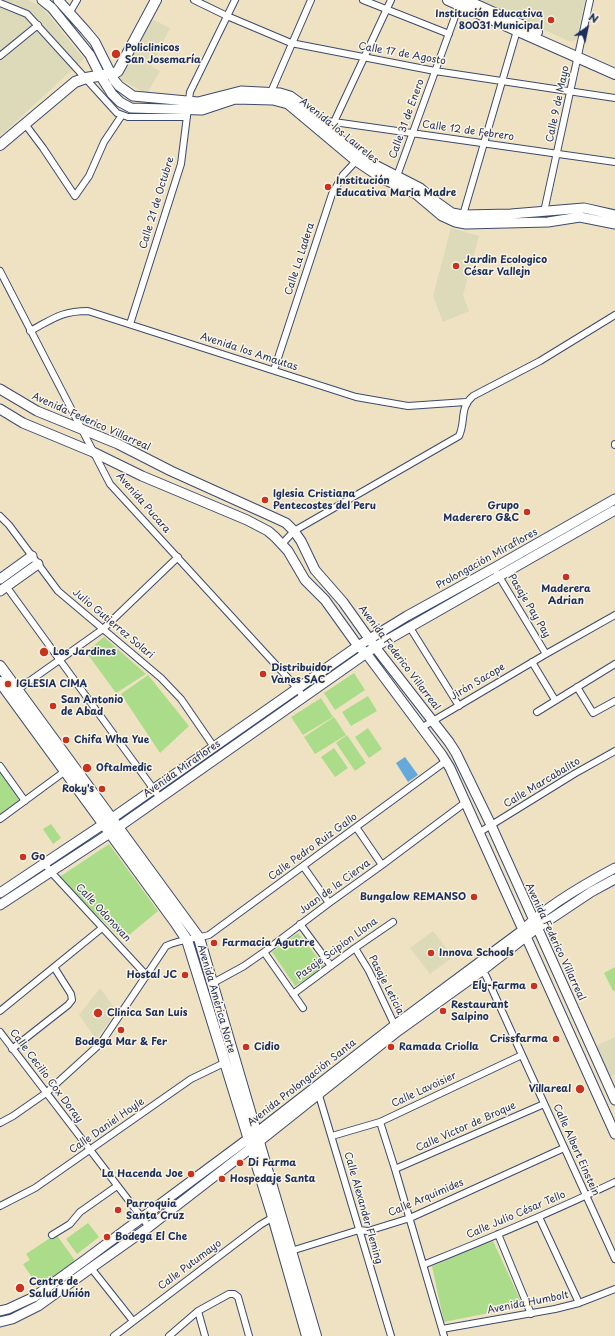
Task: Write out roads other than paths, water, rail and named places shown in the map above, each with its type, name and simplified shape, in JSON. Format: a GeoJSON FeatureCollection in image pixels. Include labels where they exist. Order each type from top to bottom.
{"type":"FeatureCollection","features":[{"type":"Feature","properties":{"kind":"main road","name":"Avenida los Laureles"},"geometry":{"type":"LineString","coordinates":[[42,0],[52,8],[90,56],[112,94],[120,102],[131,108],[202,110],[235,99],[273,100],[288,104],[356,161],[383,179],[416,194],[442,216],[455,222],[466,224],[548,222],[580,217],[615,224]]}},
{"type":"Feature","properties":{"kind":"main road","name":"Avenida los Laureles"},"geometry":{"type":"LineString","coordinates":[[58,0],[95,42],[119,86],[133,96],[188,110],[203,101],[241,91],[271,92],[290,96],[305,107],[344,142],[375,165],[420,188],[452,213],[463,216],[544,212],[584,208],[615,215]]}},
{"type":"Feature","properties":{"kind":"main road"},"geometry":{"type":"LineString","coordinates":[[0,145],[76,82],[86,78],[115,73],[156,0]]}},
{"type":"Feature","properties":{"kind":"main road"},"geometry":{"type":"LineString","coordinates":[[448,0],[462,2],[578,54],[615,74]]}},
{"type":"Feature","properties":{"kind":"main road"},"geometry":{"type":"LineString","coordinates":[[578,54],[615,67]]}},
{"type":"Feature","properties":{"kind":"main road","name":"Avenida Federico Villarreal"},"geometry":{"type":"LineString","coordinates":[[0,389],[37,412],[118,444],[171,472],[286,523],[294,531],[316,570],[343,602],[372,643],[459,757],[593,1050],[611,1083],[615,1100]]}},
{"type":"Feature","properties":{"kind":"main road"},"geometry":{"type":"LineString","coordinates":[[0,409],[23,423],[93,452],[142,476],[248,520],[268,531],[288,551],[302,576],[325,600],[358,646],[366,653],[446,761],[480,832],[524,934],[615,1134]]}},
{"type":"Feature","properties":{"kind":"main road","name":"Prolongación Miraflores"},"geometry":{"type":"LineString","coordinates":[[372,643],[407,616],[615,499]]}},
{"type":"Feature","properties":{"kind":"main road","name":"Prolongación Miraflores"},"geometry":{"type":"LineString","coordinates":[[372,643],[409,626],[500,577],[615,510]]}},
{"type":"Feature","properties":{"kind":"main road"},"geometry":{"type":"LineString","coordinates":[[0,579],[32,556]]}},
{"type":"Feature","properties":{"kind":"main road"},"geometry":{"type":"LineString","coordinates":[[3,588],[38,564]]}},
{"type":"Feature","properties":{"kind":"main road","name":"Avenida Miraflores"},"geometry":{"type":"LineString","coordinates":[[0,905],[107,822],[358,646],[372,643]]}},
{"type":"Feature","properties":{"kind":"main road","name":"Avenida Miraflores"},"geometry":{"type":"LineString","coordinates":[[0,893],[48,868],[114,830],[366,653],[372,643]]}},
{"type":"Feature","properties":{"kind":"main road","name":"Avenida América Norte"},"geometry":{"type":"LineString","coordinates":[[0,666],[69,769],[107,822],[199,938],[213,983],[222,1038],[224,1063],[253,1140]]}},
{"type":"Feature","properties":{"kind":"main road","name":"Avenida América Norte"},"geometry":{"type":"LineString","coordinates":[[0,682],[69,769]]}},
{"type":"Feature","properties":{"kind":"main road"},"geometry":{"type":"LineString","coordinates":[[217,745],[225,752]]}},
{"type":"Feature","properties":{"kind":"main road","name":"Avenida América Norte"},"geometry":{"type":"LineString","coordinates":[[114,830],[187,940],[222,1038],[277,1215],[291,1251],[316,1336]]}},
{"type":"Feature","properties":{"kind":"main road","name":"Avenida Prolongación Santa"},"geometry":{"type":"LineString","coordinates":[[0,1322],[12,1319],[38,1306],[148,1227],[253,1140],[397,1028],[524,934],[587,884],[615,868]]}},
{"type":"Feature","properties":{"kind":"main road","name":"Avenida Prolongación Santa"},"geometry":{"type":"LineString","coordinates":[[535,924],[615,879]]}},
{"type":"Feature","properties":{"kind":"main road"},"geometry":{"type":"LineString","coordinates":[[587,884],[591,892]]}},
{"type":"Feature","properties":{"kind":"main road"},"geometry":{"type":"LineString","coordinates":[[580,1055],[593,1050]]}},
{"type":"Feature","properties":{"kind":"main road","name":"Avenida Prolongación Santa"},"geometry":{"type":"LineString","coordinates":[[4,1310],[34,1297],[142,1218],[253,1140]]}},
{"type":"Feature","properties":{"kind":"main road","name":"Avenida América Norte"},"geometry":{"type":"LineString","coordinates":[[277,1215],[307,1336]]}},
{"type":"Feature","properties":{"kind":"main road"},"geometry":{"type":"LineString","coordinates":[[4,1310],[12,1319]]}},
{"type":"Feature","properties":{"kind":"street"},"geometry":{"type":"LineString","coordinates":[[70,12],[77,0]]}},
{"type":"Feature","properties":{"kind":"street","name":"Calle 17 de Agosto"},"geometry":{"type":"LineString","coordinates":[[194,0],[291,43],[435,71],[615,98]]}},
{"type":"Feature","properties":{"kind":"street","name":"Calle 21 de Octubre"},"geometry":{"type":"LineString","coordinates":[[130,324],[181,164],[190,92],[235,0]]}},
{"type":"Feature","properties":{"kind":"street"},"geometry":{"type":"LineString","coordinates":[[271,92],[311,0]]}},
{"type":"Feature","properties":{"kind":"street"},"geometry":{"type":"LineString","coordinates":[[363,0],[449,34]]}},
{"type":"Feature","properties":{"kind":"street"},"geometry":{"type":"LineString","coordinates":[[334,122],[391,0]]}},
{"type":"Feature","properties":{"kind":"street","name":"Calle 9 de Mayo"},"geometry":{"type":"LineString","coordinates":[[544,212],[590,0]]}},
{"type":"Feature","properties":{"kind":"street","name":"Calle 31 de Enero"},"geometry":{"type":"LineString","coordinates":[[397,176],[462,2]]}},
{"type":"Feature","properties":{"kind":"street"},"geometry":{"type":"LineString","coordinates":[[0,3],[27,14],[86,78],[113,110],[128,117],[188,110]]}},
{"type":"Feature","properties":{"kind":"street"},"geometry":{"type":"LineString","coordinates":[[0,56],[38,25]]}},
{"type":"Feature","properties":{"kind":"street"},"geometry":{"type":"LineString","coordinates":[[463,216],[518,27]]}},
{"type":"Feature","properties":{"kind":"street"},"geometry":{"type":"LineString","coordinates":[[25,124],[75,196],[89,176],[104,142],[122,115]]}},
{"type":"Feature","properties":{"kind":"street","name":"Calle 12 de Febrero"},"geometry":{"type":"LineString","coordinates":[[317,119],[615,162]]}},
{"type":"Feature","properties":{"kind":"street","name":"Calle La Ladera"},"geometry":{"type":"LineString","coordinates":[[274,370],[332,194],[343,175],[356,161]]}},
{"type":"Feature","properties":{"kind":"street","name":"Avenida Pucara"},"geometry":{"type":"LineString","coordinates":[[0,271],[110,484],[298,689],[303,697]]}},
{"type":"Feature","properties":{"kind":"street","name":"Avenida los Amautas"},"geometry":{"type":"LineString","coordinates":[[30,331],[60,315],[72,311],[88,311],[356,397],[408,406],[466,402],[473,396],[540,361],[615,314]]}},
{"type":"Feature","properties":{"kind":"street"},"geometry":{"type":"LineString","coordinates":[[282,544],[294,531],[448,444],[459,436],[463,428],[466,402]]}},
{"type":"Feature","properties":{"kind":"street","name":"Julio Gutierrez Solari"},"geometry":{"type":"LineString","coordinates":[[0,517],[9,525],[58,591],[161,678],[182,699],[217,745]]}},
{"type":"Feature","properties":{"kind":"street"},"geometry":{"type":"LineString","coordinates":[[17,690],[103,629],[178,557]]}},
{"type":"Feature","properties":{"kind":"street","name":"Pasaje Pay Pay"},"geometry":{"type":"LineString","coordinates":[[494,568],[546,654]]}},
{"type":"Feature","properties":{"kind":"street"},"geometry":{"type":"LineString","coordinates":[[3,588],[60,660],[160,798]]}},
{"type":"Feature","properties":{"kind":"street","name":"Jirón Sacope"},"geometry":{"type":"LineString","coordinates":[[421,728],[615,614]]}},
{"type":"Feature","properties":{"kind":"street"},"geometry":{"type":"LineString","coordinates":[[409,626],[459,706]]}},
{"type":"Feature","properties":{"kind":"street"},"geometry":{"type":"LineString","coordinates":[[532,662],[556,700]]}},
{"type":"Feature","properties":{"kind":"street"},"geometry":{"type":"LineString","coordinates":[[537,712],[615,664]]}},
{"type":"Feature","properties":{"kind":"street"},"geometry":{"type":"LineString","coordinates":[[576,687],[593,713],[615,701]]}},
{"type":"Feature","properties":{"kind":"street","name":"Calle Marcabalito"},"geometry":{"type":"LineString","coordinates":[[480,832],[574,774],[615,751]]}},
{"type":"Feature","properties":{"kind":"street","name":"Calle Pedro Ruiz Gallo"},"geometry":{"type":"LineString","coordinates":[[0,1123],[13,1116],[46,1093],[101,1043],[166,946],[174,942],[209,935],[446,761]]}},
{"type":"Feature","properties":{"kind":"street"},"geometry":{"type":"LineString","coordinates":[[0,766],[25,801]]}},
{"type":"Feature","properties":{"kind":"street"},"geometry":{"type":"LineString","coordinates":[[0,819],[69,769]]}},
{"type":"Feature","properties":{"kind":"street","name":"Juan de la Cierva"},"geometry":{"type":"LineString","coordinates":[[213,983],[244,966],[264,952],[329,902],[382,865],[466,802]]}},
{"type":"Feature","properties":{"kind":"street"},"geometry":{"type":"LineString","coordinates":[[356,828],[382,865]]}},
{"type":"Feature","properties":{"kind":"street"},"geometry":{"type":"LineString","coordinates":[[303,866],[329,902]]}},
{"type":"Feature","properties":{"kind":"street","name":"Calle Odonovan"},"geometry":{"type":"LineString","coordinates":[[48,868],[147,976]]}},
{"type":"Feature","properties":{"kind":"street","name":"Pasaje Scipion Llona"},"geometry":{"type":"LineString","coordinates":[[293,994],[393,922]]}},
{"type":"Feature","properties":{"kind":"street"},"geometry":{"type":"LineString","coordinates":[[300,924],[331,966]]}},
{"type":"Feature","properties":{"kind":"street"},"geometry":{"type":"LineString","coordinates":[[0,1011],[102,928]]}},
{"type":"Feature","properties":{"kind":"street","name":"Pasaje Leticia"},"geometry":{"type":"LineString","coordinates":[[355,948],[369,971],[397,1028]]}},
{"type":"Feature","properties":{"kind":"street"},"geometry":{"type":"LineString","coordinates":[[264,952],[303,1008]]}},
{"type":"Feature","properties":{"kind":"street","name":"Calle Albert Einstein"},"geometry":{"type":"LineString","coordinates":[[480,966],[615,1259]]}},
{"type":"Feature","properties":{"kind":"street"},"geometry":{"type":"LineString","coordinates":[[12,1048],[68,1005],[72,1000],[71,994],[54,967]]}},
{"type":"Feature","properties":{"kind":"street","name":"Calle Cecilio Cox Doray"},"geometry":{"type":"LineString","coordinates":[[0,1032],[148,1227]]}},
{"type":"Feature","properties":{"kind":"street","name":"Calle Lavoisier"},"geometry":{"type":"LineString","coordinates":[[332,1136],[380,1122],[522,1055]]}},
{"type":"Feature","properties":{"kind":"street","name":"Calle Daniel Hoyle"},"geometry":{"type":"LineString","coordinates":[[0,1206],[35,1188],[191,1079],[224,1063]]}},
{"type":"Feature","properties":{"kind":"street","name":"Calle Alexander Fleming"},"geometry":{"type":"LineString","coordinates":[[317,1090],[391,1336]]}},
{"type":"Feature","properties":{"kind":"street","name":"Calle Victor de Broque"},"geometry":{"type":"LineString","coordinates":[[395,1169],[544,1104]]}},
{"type":"Feature","properties":{"kind":"street"},"geometry":{"type":"LineString","coordinates":[[380,1122],[410,1218],[443,1333]]}},
{"type":"Feature","properties":{"kind":"street","name":"Calle Arquimides"},"geometry":{"type":"LineString","coordinates":[[291,1251],[359,1230],[368,1231],[410,1218],[564,1148]]}},
{"type":"Feature","properties":{"kind":"street","name":"Calle Julio César Tello"},"geometry":{"type":"LineString","coordinates":[[423,1265],[539,1217],[615,1182]]}},
{"type":"Feature","properties":{"kind":"street"},"geometry":{"type":"LineString","coordinates":[[52,1235],[70,1224],[80,1212],[117,1186]]}},
{"type":"Feature","properties":{"kind":"street","name":"Calle Putumayo"},"geometry":{"type":"LineString","coordinates":[[114,1336],[260,1225],[277,1215]]}},
{"type":"Feature","properties":{"kind":"street"},"geometry":{"type":"LineString","coordinates":[[539,1217],[579,1303]]}},
{"type":"Feature","properties":{"kind":"street"},"geometry":{"type":"LineString","coordinates":[[498,1234],[531,1314]]}},
{"type":"Feature","properties":{"kind":"street"},"geometry":{"type":"LineString","coordinates":[[91,1268],[133,1321]]}},
{"type":"Feature","properties":{"kind":"street","name":"Avenida Humbolt"},"geometry":{"type":"LineString","coordinates":[[443,1333],[579,1303],[615,1289]]}},
{"type":"Feature","properties":{"kind":"street"},"geometry":{"type":"LineString","coordinates":[[169,1336],[198,1311],[229,1294],[234,1294],[238,1297],[249,1336]]}},
{"type":"Feature","properties":{"kind":"street"},"geometry":{"type":"LineString","coordinates":[[198,1311],[205,1336]]}},
{"type":"Feature","properties":{"kind":"water"},"geometry":{"type":"Polygon","coordinates":[[[405,757],[418,775],[408,782],[396,763],[405,757]]]}},
{"type":"Feature","properties":{"kind":"place","name":"Institución Educativa 80031 Municipal"},"geometry":{"type":"Point","coordinates":[551,20]}},
{"type":"Feature","properties":{"kind":"place","name":"Policlinicos San Josemaría"},"geometry":{"type":"Point","coordinates":[116,54]}},
{"type":"Feature","properties":{"kind":"place","name":"Institución Educativa Maria Madre"},"geometry":{"type":"Point","coordinates":[328,187]}},
{"type":"Feature","properties":{"kind":"place","name":"Jardin Ecologico César Vallejn"},"geometry":{"type":"Point","coordinates":[456,266]}},
{"type":"Feature","properties":{"kind":"place","name":"Iglesia Cristiana Pentecostes del Peru"},"geometry":{"type":"Point","coordinates":[265,500]}},
{"type":"Feature","properties":{"kind":"place","name":"Grupo Maderero G&C"},"geometry":{"type":"Point","coordinates":[527,512]}},
{"type":"Feature","properties":{"kind":"place","name":"Maderera Adrian"},"geometry":{"type":"Point","coordinates":[566,577]}},
{"type":"Feature","properties":{"kind":"place","name":"Los Jardines"},"geometry":{"type":"Point","coordinates":[44,652]}},
{"type":"Feature","properties":{"kind":"place","name":"Distribuidor Vanes SAC"},"geometry":{"type":"Point","coordinates":[263,674]}},
{"type":"Feature","properties":{"kind":"place","name":"IGLESIA CIMA"},"geometry":{"type":"Point","coordinates":[8,684]}},
{"type":"Feature","properties":{"kind":"place","name":"San Antonio de Abad"},"geometry":{"type":"Point","coordinates":[53,706]}},
{"type":"Feature","properties":{"kind":"place","name":"Chifa Wha Yue"},"geometry":{"type":"Point","coordinates":[66,740]}},
{"type":"Feature","properties":{"kind":"place","name":"Oftalmedic"},"geometry":{"type":"Point","coordinates":[87,768]}},
{"type":"Feature","properties":{"kind":"place","name":"Roky's"},"geometry":{"type":"Point","coordinates":[102,789]}},
{"type":"Feature","properties":{"kind":"place","name":"Go"},"geometry":{"type":"Point","coordinates":[23,857]}},
{"type":"Feature","properties":{"kind":"place","name":"Bungalow REMANSO"},"geometry":{"type":"Point","coordinates":[474,897]}},
{"type":"Feature","properties":{"kind":"place","name":"Farmacia Agutrre"},"geometry":{"type":"Point","coordinates":[214,943]}},
{"type":"Feature","properties":{"kind":"place","name":"Innova Schools"},"geometry":{"type":"Point","coordinates":[431,953]}},
{"type":"Feature","properties":{"kind":"place","name":"Hostal JC"},"geometry":{"type":"Point","coordinates":[185,975]}},
{"type":"Feature","properties":{"kind":"place","name":"Ely-Farma"},"geometry":{"type":"Point","coordinates":[534,986]}},
{"type":"Feature","properties":{"kind":"place","name":"Restaurant Salpino"},"geometry":{"type":"Point","coordinates":[443,1011]}},
{"type":"Feature","properties":{"kind":"place","name":"Clinica San Luis"},"geometry":{"type":"Point","coordinates":[98,1013]}},
{"type":"Feature","properties":{"kind":"place","name":"Bodega Mar & Fer"},"geometry":{"type":"Point","coordinates":[121,1030]}},
{"type":"Feature","properties":{"kind":"place","name":"Crissfarma"},"geometry":{"type":"Point","coordinates":[556,1039]}},
{"type":"Feature","properties":{"kind":"place","name":"Cidio"},"geometry":{"type":"Point","coordinates":[246,1047]}},
{"type":"Feature","properties":{"kind":"place","name":"Ramada Criolla"},"geometry":{"type":"Point","coordinates":[391,1047]}},
{"type":"Feature","properties":{"kind":"place","name":"Villareal"},"geometry":{"type":"Point","coordinates":[580,1089]}},
{"type":"Feature","properties":{"kind":"place","name":"Di Farma"},"geometry":{"type":"Point","coordinates":[240,1163]}},
{"type":"Feature","properties":{"kind":"place","name":"La Hacenda Joe"},"geometry":{"type":"Point","coordinates":[191,1174]}},
{"type":"Feature","properties":{"kind":"place","name":"Hospedaje Santa"},"geometry":{"type":"Point","coordinates":[222,1179]}},
{"type":"Feature","properties":{"kind":"place","name":"Parroquia Santa Cruz"},"geometry":{"type":"Point","coordinates":[118,1210]}},
{"type":"Feature","properties":{"kind":"place","name":"Bodega El Che"},"geometry":{"type":"Point","coordinates":[107,1237]}},
{"type":"Feature","properties":{"kind":"place","name":"Centre de Salud Unión"},"geometry":{"type":"Point","coordinates":[20,1288]}}]}
